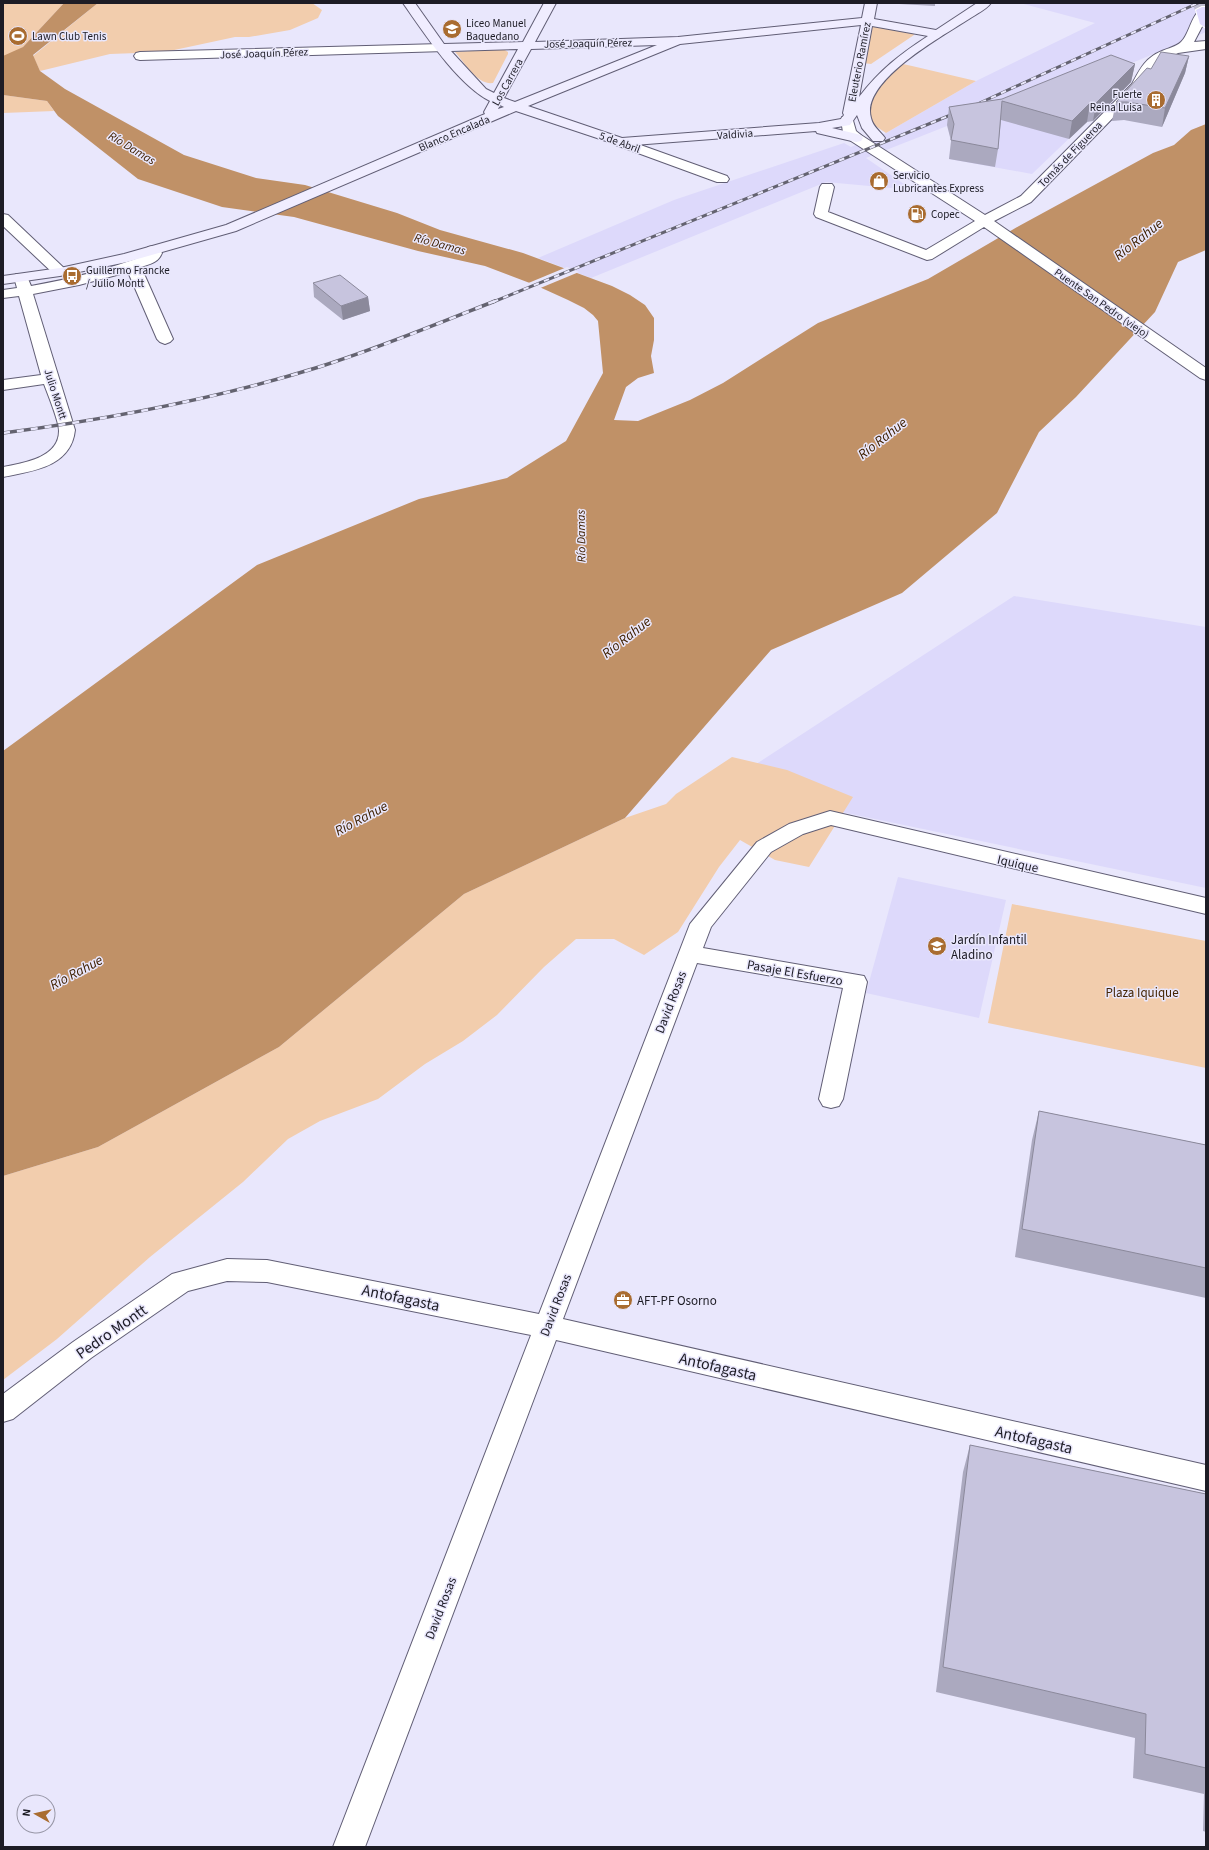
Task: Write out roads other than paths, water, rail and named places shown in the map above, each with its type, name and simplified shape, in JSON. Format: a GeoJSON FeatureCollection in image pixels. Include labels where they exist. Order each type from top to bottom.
{"type":"FeatureCollection","features":[{"type":"Feature","properties":{"kind":"street","name":"5 de Abril"},"geometry":{"type":"LineString","coordinates":[[409,3],[441,48],[482,92],[497,100],[621,142],[722,179]]}},
{"type":"Feature","properties":{"kind":"street","name":"Los Carrera"},"geometry":{"type":"LineString","coordinates":[[487,118],[550,3]]}},
{"type":"Feature","properties":{"kind":"street","name":"Eleuterio Ramírez"},"geometry":{"type":"LineString","coordinates":[[871,3],[847,120],[850,132],[856,138],[998,230]]}},
{"type":"Feature","properties":{"kind":"street"},"geometry":{"type":"LineString","coordinates":[[847,120],[870,91],[902,58],[986,3]]}},
{"type":"Feature","properties":{"kind":"street","name":"Tomás de Figueroa"},"geometry":{"type":"LineString","coordinates":[[827,187],[821,214],[927,256],[984,221],[1026,199],[1136,87],[1146,67],[1155,60],[1187,44],[1204,17]]}},
{"type":"Feature","properties":{"kind":"street","name":"José Joaquín Pérez"},"geometry":{"type":"LineString","coordinates":[[140,56],[678,41],[867,21],[938,34]]}},
{"type":"Feature","properties":{"kind":"street","name":"Blanco Encalada"},"geometry":{"type":"LineString","coordinates":[[3,280],[22,284],[60,272],[153,250],[231,228],[487,118],[678,41]]}},
{"type":"Feature","properties":{"kind":"street","name":"Tomás de Figueroa"},"geometry":{"type":"LineString","coordinates":[[1182,47],[1206,44]]}},
{"type":"Feature","properties":{"kind":"street"},"geometry":{"type":"LineString","coordinates":[[828,126],[838,118],[850,69],[861,57]]}},
{"type":"Feature","properties":{"kind":"street"},"geometry":{"type":"LineString","coordinates":[[870,91],[863,105],[863,116],[868,127],[878,138]]}},
{"type":"Feature","properties":{"kind":"street","name":"Eleuterio Ramírez"},"geometry":{"type":"LineString","coordinates":[[847,120],[860,130],[878,138],[898,164]]}},
{"type":"Feature","properties":{"kind":"street","name":"Valdivia"},"geometry":{"type":"LineString","coordinates":[[621,142],[828,126],[847,120]]}},
{"type":"Feature","properties":{"kind":"street"},"geometry":{"type":"LineString","coordinates":[[797,129],[828,131],[856,138]]}},
{"type":"Feature","properties":{"kind":"street"},"geometry":{"type":"LineString","coordinates":[[3,218],[60,272]]}},
{"type":"Feature","properties":{"kind":"street","name":"Puente San Pedro (viejo)"},"geometry":{"type":"LineString","coordinates":[[998,230],[1206,375]]}},
{"type":"Feature","properties":{"kind":"street"},"geometry":{"type":"LineString","coordinates":[[3,294],[22,284],[54,287],[134,266],[153,258],[155,253],[153,250]]}},
{"type":"Feature","properties":{"kind":"street"},"geometry":{"type":"LineString","coordinates":[[134,266],[164,339]]}},
{"type":"Feature","properties":{"kind":"street","name":"Julio Montt"},"geometry":{"type":"LineString","coordinates":[[3,472],[51,458],[61,451],[68,437],[68,430],[50,378],[22,284]]}},
{"type":"Feature","properties":{"kind":"street"},"geometry":{"type":"LineString","coordinates":[[3,384],[50,378]]}},
{"type":"Feature","properties":{"kind":"street","name":"Iquique"},"geometry":{"type":"LineString","coordinates":[[830,818],[1122,888],[1206,906]]}},
{"type":"Feature","properties":{"kind":"street","name":"David Rosas"},"geometry":{"type":"LineString","coordinates":[[349,1847],[701,924],[764,847],[796,829],[830,818]]}},
{"type":"Feature","properties":{"kind":"street","name":"Pasaje El Esfuerzo"},"geometry":{"type":"LineString","coordinates":[[689,954],[856,982],[831,1099]]}},
{"type":"Feature","properties":{"kind":"street","name":"Antofagasta"},"geometry":{"type":"LineString","coordinates":[[227,1270],[268,1271],[316,1279],[547,1327],[1206,1478]]}},
{"type":"Feature","properties":{"kind":"street","name":"Pedro Montt"},"geometry":{"type":"LineString","coordinates":[[3,1410],[82,1350],[181,1282],[227,1270]]}},
{"type":"Feature","properties":{"kind":"water"},"geometry":{"type":"Polygon","coordinates":[[[64,3],[98,3],[33,55],[40,71],[65,89],[184,155],[256,178],[305,185],[397,213],[440,230],[523,253],[612,286],[645,305],[654,318],[654,340],[651,356],[654,373],[638,378],[626,387],[614,420],[638,421],[690,400],[723,383],[818,323],[928,279],[1019,226],[1153,153],[1174,145],[1191,130],[1206,124],[1206,250],[1178,262],[1155,312],[1076,397],[1039,432],[997,513],[902,593],[771,650],[625,818],[464,894],[279,1047],[98,1147],[3,1176],[3,751],[257,565],[419,499],[507,478],[566,441],[603,373],[598,321],[584,308],[568,300],[535,285],[485,266],[418,251],[294,217],[222,207],[138,179],[58,116],[47,101],[3,95],[3,56],[23,47],[64,3]]]}},
{"type":"Feature","properties":{"kind":"tunnel"},"geometry":{"type":"LineString","coordinates":[[1199,3],[1202,10]]}},
{"type":"Feature","properties":{"kind":"railway"},"geometry":{"type":"LineString","coordinates":[[971,107],[1198,3]]}},
{"type":"Feature","properties":{"kind":"railway"},"geometry":{"type":"LineString","coordinates":[[493,302],[958,112]]}},
{"type":"Feature","properties":{"kind":"railway"},"geometry":{"type":"LineString","coordinates":[[3,433],[162,407],[241,389],[319,367],[364,352],[495,301]]}},
{"type":"Feature","properties":{"kind":"place","name":"Liceo Manuel Baquedano"},"geometry":{"type":"Point","coordinates":[452,29]}},
{"type":"Feature","properties":{"kind":"place","name":"Lawn Club Tenis"},"geometry":{"type":"Point","coordinates":[18,36]}},
{"type":"Feature","properties":{"kind":"place","name":"Fuerte Reina Luisa"},"geometry":{"type":"Point","coordinates":[1156,100]}},
{"type":"Feature","properties":{"kind":"place","name":"Servicio Lubricantes Express"},"geometry":{"type":"Point","coordinates":[879,181]}},
{"type":"Feature","properties":{"kind":"place","name":"Copec"},"geometry":{"type":"Point","coordinates":[917,214]}},
{"type":"Feature","properties":{"kind":"place","name":"Guillermo Francke / Julio Montt"},"geometry":{"type":"Point","coordinates":[72,276]}},
{"type":"Feature","properties":{"kind":"place","name":"Jardín Infantil Aladino"},"geometry":{"type":"Point","coordinates":[937,946]}},
{"type":"Feature","properties":{"kind":"place","name":"AFT-PF Osorno"},"geometry":{"type":"Point","coordinates":[623,1300]}},
{"type":"Feature","properties":{"kind":"water label","name":"Río Damas"},"geometry":{"type":"Point","coordinates":[132,148]}},
{"type":"Feature","properties":{"kind":"water label","name":"Río Rahue"},"geometry":{"type":"Point","coordinates":[1138,239]}},
{"type":"Feature","properties":{"kind":"water label","name":"Río Damas"},"geometry":{"type":"Point","coordinates":[440,244]}},
{"type":"Feature","properties":{"kind":"water label","name":"Río Rahue"},"geometry":{"type":"Point","coordinates":[882,438]}},
{"type":"Feature","properties":{"kind":"water label","name":"Río Damas"},"geometry":{"type":"Point","coordinates":[581,536]}},
{"type":"Feature","properties":{"kind":"water label","name":"Río Rahue"},"geometry":{"type":"Point","coordinates":[626,637]}},
{"type":"Feature","properties":{"kind":"water label","name":"Río Rahue"},"geometry":{"type":"Point","coordinates":[361,818]}},
{"type":"Feature","properties":{"kind":"water label","name":"Río Rahue"},"geometry":{"type":"Point","coordinates":[76,972]}},
{"type":"Feature","properties":{"kind":"park label","name":"Plaza Iquique"},"geometry":{"type":"Point","coordinates":[1142,992]}}]}
